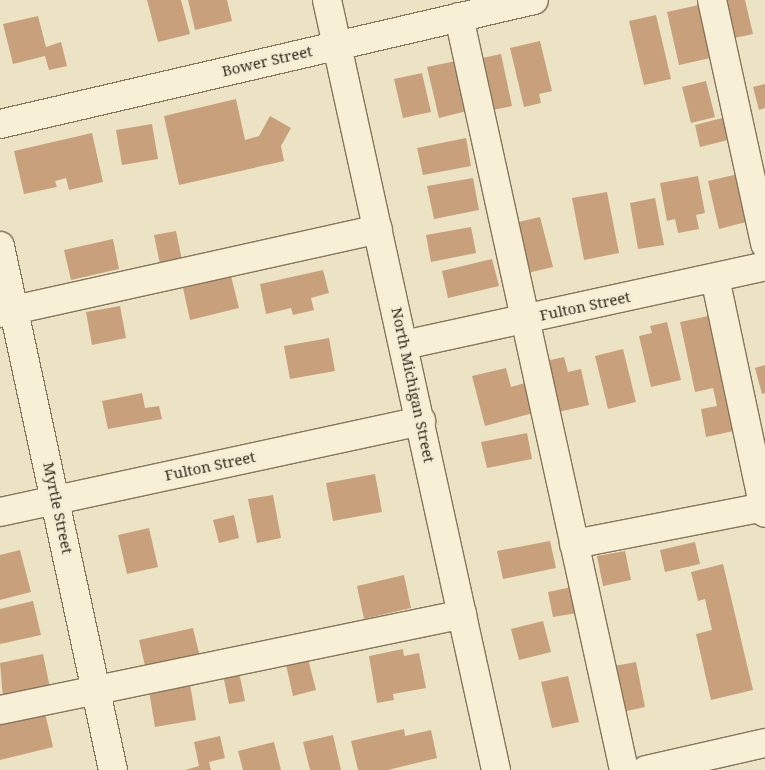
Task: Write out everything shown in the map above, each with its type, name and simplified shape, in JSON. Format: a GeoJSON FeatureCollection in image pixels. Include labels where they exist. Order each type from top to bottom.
{"type":"FeatureCollection","features":[{"type":"Feature","properties":{"kind":"street","name":"North Michigan Street"},"geometry":{"type":"LineString","coordinates":[[327,0],[421,420],[496,770]]}},
{"type":"Feature","properties":{"kind":"street","name":"Bower Street"},"geometry":{"type":"LineString","coordinates":[[0,124],[534,0]]}},
{"type":"Feature","properties":{"kind":"street"},"geometry":{"type":"LineString","coordinates":[[712,0],[765,244]]}},
{"type":"Feature","properties":{"kind":"street"},"geometry":{"type":"LineString","coordinates":[[460,17],[624,770]]}},
{"type":"Feature","properties":{"kind":"street"},"geometry":{"type":"LineString","coordinates":[[7,312],[378,229]]}},
{"type":"Feature","properties":{"kind":"street","name":"Myrtle Street"},"geometry":{"type":"LineString","coordinates":[[0,249],[7,312],[57,500],[114,770]]}},
{"type":"Feature","properties":{"kind":"street","name":"Fulton Street"},"geometry":{"type":"LineString","coordinates":[[404,345],[765,266]]}},
{"type":"Feature","properties":{"kind":"street"},"geometry":{"type":"LineString","coordinates":[[574,544],[764,510],[715,278]]}},
{"type":"Feature","properties":{"kind":"street","name":"Fulton Street"},"geometry":{"type":"LineString","coordinates":[[0,512],[421,420]]}},
{"type":"Feature","properties":{"kind":"street"},"geometry":{"type":"LineString","coordinates":[[0,710],[462,614]]}},
{"type":"Feature","properties":{"kind":"street"},"geometry":{"type":"LineString","coordinates":[[646,770],[765,743]]}},
{"type":"Feature","properties":{"kind":"building"},"geometry":{"type":"Polygon","coordinates":[[[147,0],[181,0],[190,34],[158,42],[147,0]]]}},
{"type":"Feature","properties":{"kind":"building"},"geometry":{"type":"Polygon","coordinates":[[[188,0],[227,0],[232,21],[195,30],[188,0]]]}},
{"type":"Feature","properties":{"kind":"building"},"geometry":{"type":"Polygon","coordinates":[[[716,0],[745,0],[753,34],[725,40],[716,0]]]}},
{"type":"Feature","properties":{"kind":"building"},"geometry":{"type":"Polygon","coordinates":[[[703,4],[715,57],[679,65],[667,12],[703,4]]]}},
{"type":"Feature","properties":{"kind":"building"},"geometry":{"type":"Polygon","coordinates":[[[656,15],[671,79],[644,85],[629,21],[656,15]]]}},
{"type":"Feature","properties":{"kind":"building"},"geometry":{"type":"Polygon","coordinates":[[[38,16],[46,47],[61,42],[67,66],[49,70],[45,56],[13,64],[3,24],[38,16]]]}},
{"type":"Feature","properties":{"kind":"building"},"geometry":{"type":"Polygon","coordinates":[[[540,41],[552,91],[539,94],[541,103],[524,107],[510,48],[540,41]]]}},
{"type":"Feature","properties":{"kind":"building"},"geometry":{"type":"Polygon","coordinates":[[[501,54],[512,106],[483,112],[473,60],[501,54]]]}},
{"type":"Feature","properties":{"kind":"building"},"geometry":{"type":"Polygon","coordinates":[[[456,61],[467,111],[439,118],[427,67],[456,61]]]}},
{"type":"Feature","properties":{"kind":"building"},"geometry":{"type":"Polygon","coordinates":[[[422,73],[431,112],[403,118],[394,79],[422,73]]]}},
{"type":"Feature","properties":{"kind":"building"},"geometry":{"type":"Polygon","coordinates":[[[706,81],[715,117],[691,123],[682,87],[706,81]]]}},
{"type":"Feature","properties":{"kind":"building"},"geometry":{"type":"Polygon","coordinates":[[[765,84],[765,108],[759,110],[753,87],[765,84]]]}},
{"type":"Feature","properties":{"kind":"building"},"geometry":{"type":"Polygon","coordinates":[[[236,99],[245,140],[259,136],[270,116],[291,128],[281,146],[284,161],[179,185],[164,116],[236,99]]]}},
{"type":"Feature","properties":{"kind":"building"},"geometry":{"type":"Polygon","coordinates":[[[726,117],[732,139],[700,147],[695,125],[726,117]]]}},
{"type":"Feature","properties":{"kind":"building"},"geometry":{"type":"Polygon","coordinates":[[[152,124],[158,159],[122,165],[116,130],[152,124]]]}},
{"type":"Feature","properties":{"kind":"building"},"geometry":{"type":"Polygon","coordinates":[[[92,133],[103,182],[69,190],[66,178],[55,181],[57,187],[24,194],[14,151],[92,133]]]}},
{"type":"Feature","properties":{"kind":"building"},"geometry":{"type":"Polygon","coordinates":[[[466,138],[471,166],[423,175],[417,148],[466,138]]]}},
{"type":"Feature","properties":{"kind":"building"},"geometry":{"type":"Polygon","coordinates":[[[738,174],[750,221],[719,229],[708,181],[738,174]]]}},
{"type":"Feature","properties":{"kind":"building"},"geometry":{"type":"Polygon","coordinates":[[[698,176],[705,213],[696,215],[699,229],[678,233],[675,219],[667,221],[660,183],[698,176]]]}},
{"type":"Feature","properties":{"kind":"building"},"geometry":{"type":"Polygon","coordinates":[[[473,178],[479,210],[434,219],[427,186],[473,178]]]}},
{"type":"Feature","properties":{"kind":"building"},"geometry":{"type":"Polygon","coordinates":[[[607,192],[619,253],[584,260],[572,198],[607,192]]]}},
{"type":"Feature","properties":{"kind":"building"},"geometry":{"type":"Polygon","coordinates":[[[655,198],[664,245],[638,249],[630,203],[655,198]]]}},
{"type":"Feature","properties":{"kind":"building"},"geometry":{"type":"Polygon","coordinates":[[[540,217],[553,267],[519,275],[506,225],[540,217]]]}},
{"type":"Feature","properties":{"kind":"building"},"geometry":{"type":"Polygon","coordinates":[[[471,227],[476,253],[431,262],[426,235],[471,227]]]}},
{"type":"Feature","properties":{"kind":"building"},"geometry":{"type":"Polygon","coordinates":[[[176,231],[182,260],[160,264],[154,235],[176,231]]]}},
{"type":"Feature","properties":{"kind":"building"},"geometry":{"type":"Polygon","coordinates":[[[113,239],[119,269],[71,280],[64,250],[113,239]]]}},
{"type":"Feature","properties":{"kind":"building"},"geometry":{"type":"Polygon","coordinates":[[[492,259],[499,286],[448,298],[442,271],[492,259]]]}},
{"type":"Feature","properties":{"kind":"building"},"geometry":{"type":"Polygon","coordinates":[[[323,270],[329,293],[311,298],[314,310],[293,315],[291,308],[266,314],[260,284],[323,270]]]}},
{"type":"Feature","properties":{"kind":"building"},"geometry":{"type":"Polygon","coordinates":[[[231,276],[239,308],[190,320],[183,288],[231,276]]]}},
{"type":"Feature","properties":{"kind":"building"},"geometry":{"type":"Polygon","coordinates":[[[120,306],[126,338],[92,345],[86,312],[120,306]]]}},
{"type":"Feature","properties":{"kind":"building"},"geometry":{"type":"Polygon","coordinates":[[[713,315],[738,430],[706,437],[701,409],[717,406],[713,388],[695,392],[680,322],[713,315]]]}},
{"type":"Feature","properties":{"kind":"building"},"geometry":{"type":"Polygon","coordinates":[[[667,322],[681,380],[651,387],[639,336],[652,333],[650,326],[667,322]]]}},
{"type":"Feature","properties":{"kind":"building"},"geometry":{"type":"Polygon","coordinates":[[[329,338],[335,371],[290,379],[284,346],[329,338]]]}},
{"type":"Feature","properties":{"kind":"building"},"geometry":{"type":"Polygon","coordinates":[[[623,349],[636,402],[608,409],[595,356],[623,349]]]}},
{"type":"Feature","properties":{"kind":"building"},"geometry":{"type":"Polygon","coordinates":[[[564,357],[568,372],[581,369],[589,405],[554,413],[542,362],[564,357]]]}},
{"type":"Feature","properties":{"kind":"building"},"geometry":{"type":"Polygon","coordinates":[[[765,365],[765,393],[762,394],[755,368],[765,365]]]}},
{"type":"Feature","properties":{"kind":"building"},"geometry":{"type":"Polygon","coordinates":[[[506,368],[511,387],[525,383],[533,413],[485,426],[472,376],[506,368]]]}},
{"type":"Feature","properties":{"kind":"building"},"geometry":{"type":"Polygon","coordinates":[[[142,393],[145,408],[159,406],[162,419],[108,429],[102,401],[142,393]]]}},
{"type":"Feature","properties":{"kind":"building"},"geometry":{"type":"Polygon","coordinates":[[[527,433],[532,459],[487,468],[481,442],[527,433]]]}},
{"type":"Feature","properties":{"kind":"building"},"geometry":{"type":"Polygon","coordinates":[[[375,474],[382,512],[333,521],[326,483],[375,474]]]}},
{"type":"Feature","properties":{"kind":"building"},"geometry":{"type":"Polygon","coordinates":[[[273,495],[281,538],[257,543],[248,499],[273,495]]]}},
{"type":"Feature","properties":{"kind":"building"},"geometry":{"type":"Polygon","coordinates":[[[234,515],[239,538],[219,543],[213,520],[234,515]]]}},
{"type":"Feature","properties":{"kind":"building"},"geometry":{"type":"Polygon","coordinates":[[[149,528],[158,567],[127,574],[118,535],[149,528]]]}},
{"type":"Feature","properties":{"kind":"building"},"geometry":{"type":"Polygon","coordinates":[[[550,541],[556,568],[503,579],[497,551],[550,541]]]}},
{"type":"Feature","properties":{"kind":"building"},"geometry":{"type":"Polygon","coordinates":[[[695,542],[700,564],[665,572],[660,550],[695,542]]]}},
{"type":"Feature","properties":{"kind":"building"},"geometry":{"type":"Polygon","coordinates":[[[20,550],[31,592],[0,600],[0,555],[20,550]]]}},
{"type":"Feature","properties":{"kind":"building"},"geometry":{"type":"Polygon","coordinates":[[[625,551],[631,580],[603,586],[597,556],[625,551]]]}},
{"type":"Feature","properties":{"kind":"building"},"geometry":{"type":"Polygon","coordinates":[[[723,564],[753,690],[711,700],[696,634],[712,630],[705,599],[698,601],[691,572],[723,564]]]}},
{"type":"Feature","properties":{"kind":"building"},"geometry":{"type":"Polygon","coordinates":[[[404,575],[411,608],[364,619],[357,586],[404,575]]]}},
{"type":"Feature","properties":{"kind":"building"},"geometry":{"type":"Polygon","coordinates":[[[572,587],[577,613],[553,617],[548,592],[572,587]]]}},
{"type":"Feature","properties":{"kind":"building"},"geometry":{"type":"Polygon","coordinates":[[[33,601],[41,635],[0,644],[0,609],[33,601]]]}},
{"type":"Feature","properties":{"kind":"building"},"geometry":{"type":"Polygon","coordinates":[[[543,621],[551,652],[519,660],[511,629],[543,621]]]}},
{"type":"Feature","properties":{"kind":"building"},"geometry":{"type":"Polygon","coordinates":[[[193,628],[200,657],[146,670],[139,640],[193,628]]]}},
{"type":"Feature","properties":{"kind":"building"},"geometry":{"type":"Polygon","coordinates":[[[403,649],[404,656],[419,653],[426,688],[393,694],[394,700],[377,703],[369,656],[403,649]]]}},
{"type":"Feature","properties":{"kind":"building"},"geometry":{"type":"Polygon","coordinates":[[[43,654],[50,688],[3,699],[0,663],[43,654]]]}},
{"type":"Feature","properties":{"kind":"building"},"geometry":{"type":"Polygon","coordinates":[[[307,655],[316,690],[293,696],[285,660],[307,655]]]}},
{"type":"Feature","properties":{"kind":"building"},"geometry":{"type":"Polygon","coordinates":[[[636,662],[645,707],[618,713],[609,667],[636,662]]]}},
{"type":"Feature","properties":{"kind":"building"},"geometry":{"type":"Polygon","coordinates":[[[239,672],[245,701],[229,704],[223,675],[239,672]]]}},
{"type":"Feature","properties":{"kind":"building"},"geometry":{"type":"Polygon","coordinates":[[[568,676],[579,722],[552,728],[541,682],[568,676]]]}},
{"type":"Feature","properties":{"kind":"building"},"geometry":{"type":"Polygon","coordinates":[[[190,684],[196,720],[155,727],[149,691],[190,684]]]}},
{"type":"Feature","properties":{"kind":"building"},"geometry":{"type":"Polygon","coordinates":[[[45,713],[53,747],[0,760],[0,724],[45,713]]]}},
{"type":"Feature","properties":{"kind":"building"},"geometry":{"type":"Polygon","coordinates":[[[404,729],[405,736],[431,730],[437,758],[388,770],[358,770],[351,741],[404,729]]]}},
{"type":"Feature","properties":{"kind":"building"},"geometry":{"type":"Polygon","coordinates":[[[333,735],[341,770],[310,770],[303,742],[333,735]]]}},
{"type":"Feature","properties":{"kind":"building"},"geometry":{"type":"Polygon","coordinates":[[[220,736],[225,758],[209,762],[211,770],[185,770],[199,766],[194,742],[220,736]]]}},
{"type":"Feature","properties":{"kind":"building"},"geometry":{"type":"Polygon","coordinates":[[[274,742],[281,770],[243,770],[238,751],[274,742]]]}}]}
